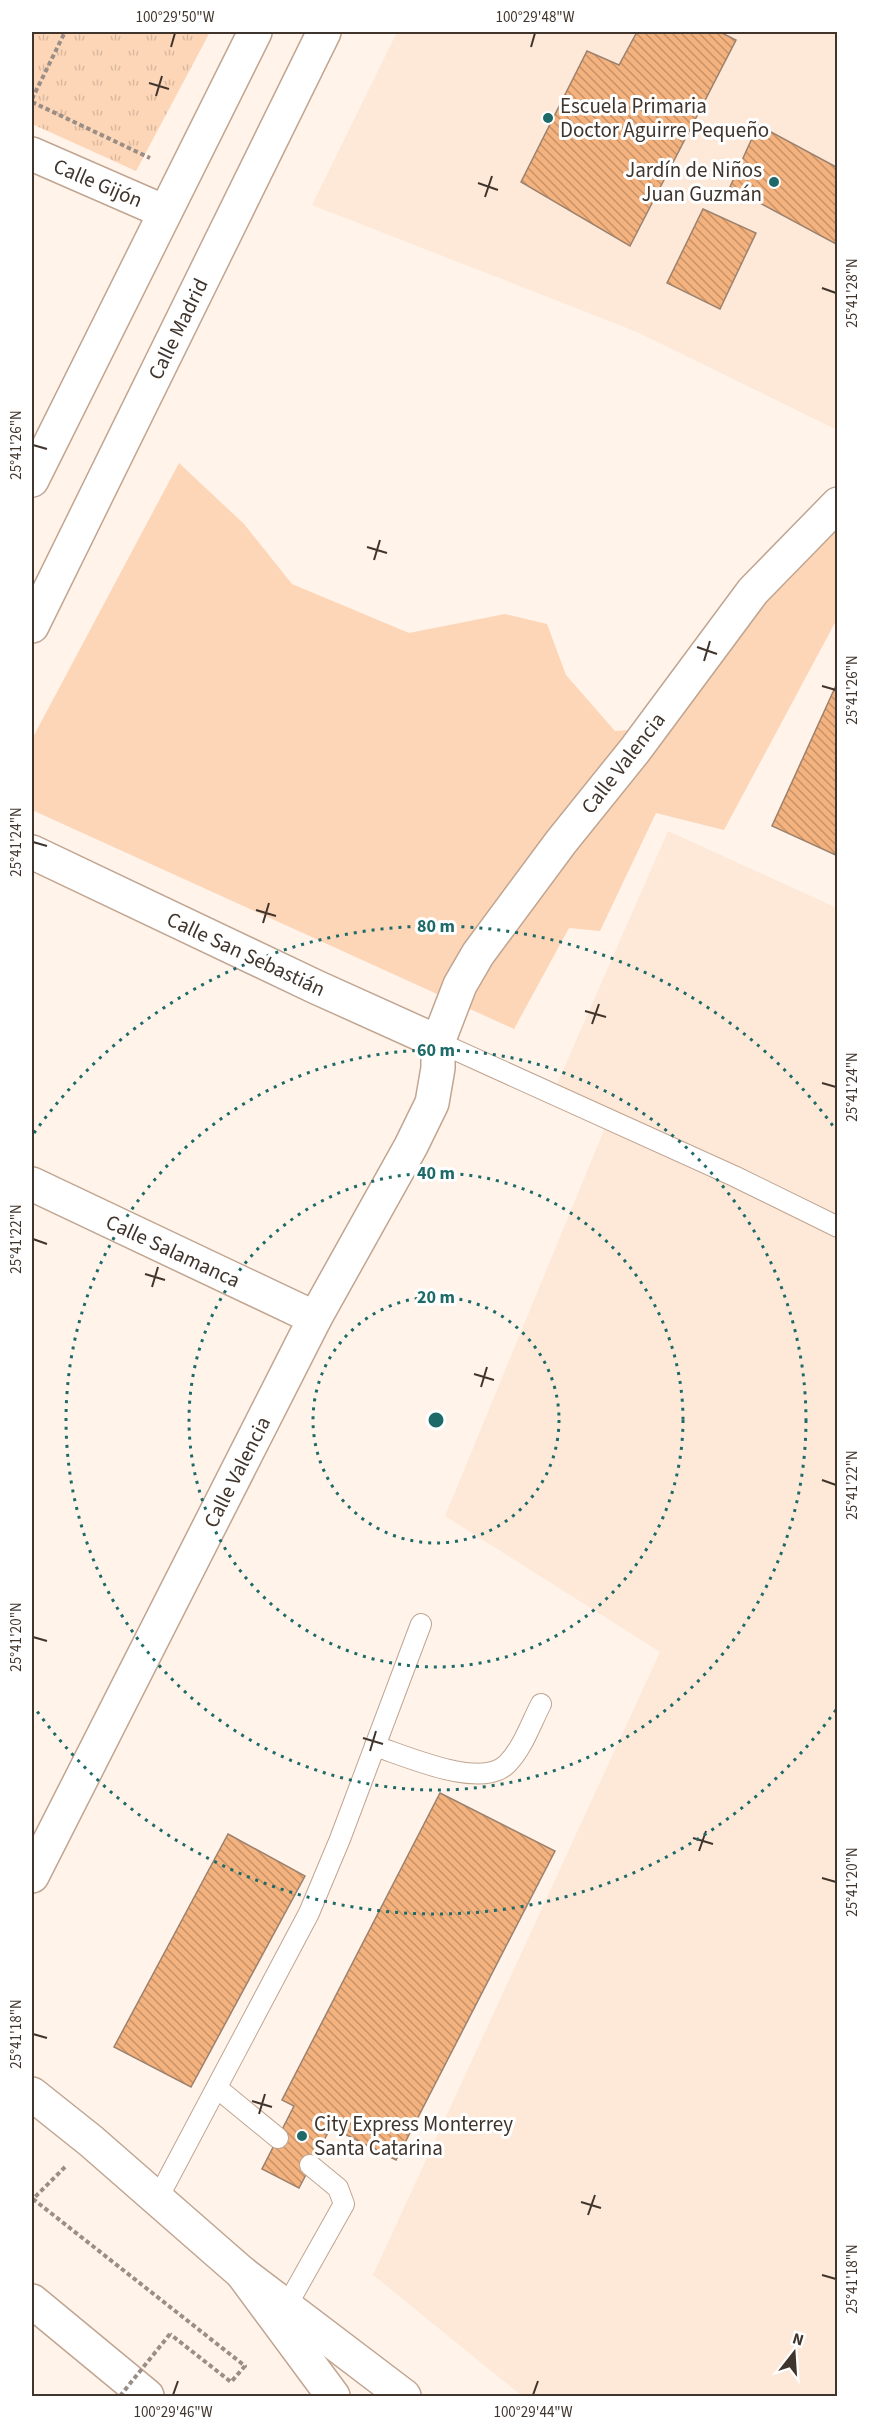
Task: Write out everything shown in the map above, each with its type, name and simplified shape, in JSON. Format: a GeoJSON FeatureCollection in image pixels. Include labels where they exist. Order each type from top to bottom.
{"type":"FeatureCollection","features":[{"type":"Feature","properties":{"kind":"street"},"geometry":{"type":"LineString","coordinates":[[32,480],[255,32]]}},
{"type":"Feature","properties":{"kind":"street","name":"Calle Madrid"},"geometry":{"type":"LineString","coordinates":[[32,626],[324,32]]}},
{"type":"Feature","properties":{"kind":"street","name":"Calle Gijón"},"geometry":{"type":"LineString","coordinates":[[32,154],[165,212]]}},
{"type":"Feature","properties":{"kind":"street","name":"Calle Valencia"},"geometry":{"type":"LineString","coordinates":[[32,1876],[315,1318],[411,1146],[432,1103],[438,1055],[460,985],[478,954],[561,842],[635,750],[753,591],[837,504]]}},
{"type":"Feature","properties":{"kind":"street","name":"Calle San Sebastián"},"geometry":{"type":"LineString","coordinates":[[32,852],[316,987],[438,1055]]}},
{"type":"Feature","properties":{"kind":"street","name":"Calle Salamanca"},"geometry":{"type":"LineString","coordinates":[[32,1184],[315,1318]]}},
{"type":"Feature","properties":{"kind":"street"},"geometry":{"type":"LineString","coordinates":[[32,2094],[158,2198],[242,2272],[404,2397]]}},
{"type":"Feature","properties":{"kind":"street"},"geometry":{"type":"LineString","coordinates":[[242,2272],[333,2397]]}},
{"type":"Feature","properties":{"kind":"street"},"geometry":{"type":"LineString","coordinates":[[32,2301],[147,2397]]}},
{"type":"Feature","properties":{"kind":"lane"},"geometry":{"type":"LineString","coordinates":[[438,1055],[734,1176],[837,1227]]}},
{"type":"Feature","properties":{"kind":"lane"},"geometry":{"type":"LineString","coordinates":[[158,2198],[309,1913],[421,1624]]}},
{"type":"Feature","properties":{"kind":"lane"},"geometry":{"type":"LineString","coordinates":[[375,1746],[459,1773],[492,1773],[505,1766],[515,1755],[541,1704]]}},
{"type":"Feature","properties":{"kind":"lane"},"geometry":{"type":"LineString","coordinates":[[217,2088],[278,2138]]}},
{"type":"Feature","properties":{"kind":"lane"},"geometry":{"type":"LineString","coordinates":[[286,2307],[344,2205],[338,2188],[310,2165]]}},
{"type":"Feature","properties":{"kind":"path"},"geometry":{"type":"LineString","coordinates":[[65,32],[32,100],[154,160]]}},
{"type":"Feature","properties":{"kind":"path"},"geometry":{"type":"LineString","coordinates":[[33,2199],[244,2366],[231,2382],[170,2334],[120,2397]]}},
{"type":"Feature","properties":{"kind":"shaded area","name":"Escuela Primaria Doctor Aguirre Pequeño"},"geometry":{"type":"Polygon","coordinates":[[[397,32],[837,32],[837,430],[637,332],[312,205],[397,32]]]}},
{"type":"Feature","properties":{"kind":"shaded area"},"geometry":{"type":"Polygon","coordinates":[[[668,831],[837,908],[837,2396],[522,2396],[373,2275],[660,1652],[445,1516],[604,1130],[553,1093],[668,831]]]}},
{"type":"Feature","properties":{"kind":"green space"},"geometry":{"type":"Polygon","coordinates":[[[32,32],[210,32],[136,171],[32,124],[32,32]]]}},
{"type":"Feature","properties":{"kind":"green space"},"geometry":{"type":"Polygon","coordinates":[[[179,463],[244,524],[292,584],[409,633],[505,614],[547,624],[566,675],[615,731],[662,728],[837,488],[837,619],[724,830],[656,813],[600,931],[569,928],[514,1029],[32,810],[32,739],[179,463]]]}},
{"type":"Feature","properties":{"kind":"building"},"geometry":{"type":"Polygon","coordinates":[[[637,32],[720,32],[736,40],[630,246],[521,182],[587,51],[619,65],[637,32]]]}},
{"type":"Feature","properties":{"kind":"building"},"geometry":{"type":"Polygon","coordinates":[[[758,125],[838,168],[838,245],[730,187],[758,125]]]}},
{"type":"Feature","properties":{"kind":"building"},"geometry":{"type":"Polygon","coordinates":[[[703,209],[756,233],[720,309],[667,283],[703,209]]]}},
{"type":"Feature","properties":{"kind":"building"},"geometry":{"type":"Polygon","coordinates":[[[838,681],[838,856],[772,826],[838,681]]]}},
{"type":"Feature","properties":{"kind":"building"},"geometry":{"type":"Polygon","coordinates":[[[440,1793],[555,1851],[396,2160],[331,2127],[299,2188],[262,2169],[294,2106],[282,2100],[440,1793]]]}},
{"type":"Feature","properties":{"kind":"building"},"geometry":{"type":"Polygon","coordinates":[[[228,1834],[305,1876],[191,2087],[114,2047],[228,1834]]]}},
{"type":"Feature","properties":{"kind":"place","name":"Escuela Primaria Doctor Aguirre Pequeño"},"geometry":{"type":"Point","coordinates":[548,118]}},
{"type":"Feature","properties":{"kind":"place","name":"Jardín de Niños Juan Guzmán"},"geometry":{"type":"Point","coordinates":[774,182]}},
{"type":"Feature","properties":{"kind":"place","name":"City Express Monterrey Santa Catarina"},"geometry":{"type":"Point","coordinates":[302,2136]}}]}
